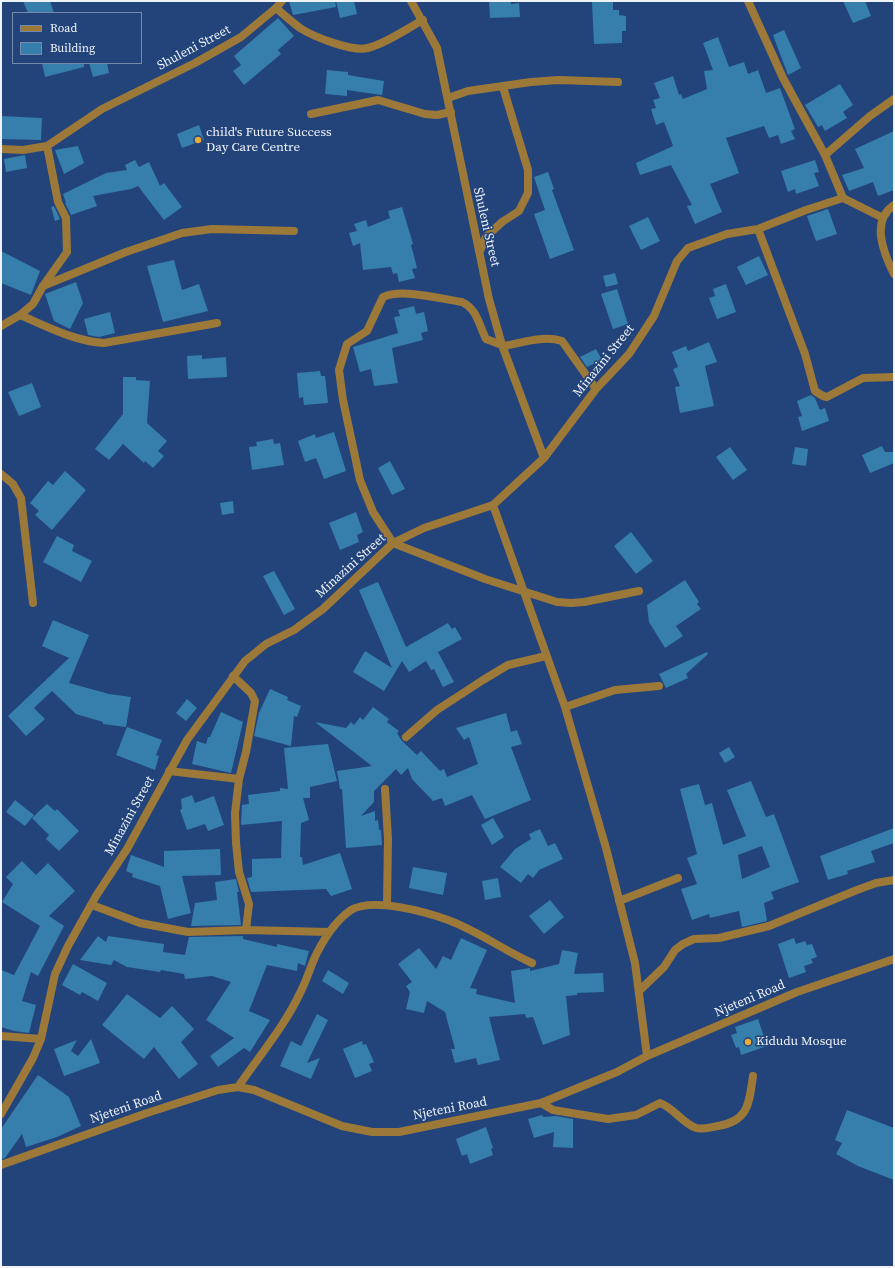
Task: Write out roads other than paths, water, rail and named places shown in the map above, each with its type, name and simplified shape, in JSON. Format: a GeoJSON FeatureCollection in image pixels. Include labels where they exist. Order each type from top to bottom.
{"type":"FeatureCollection","features":[{"type":"Feature","properties":{"kind":"street","name":"Shuleni Street"},"geometry":{"type":"LineString","coordinates":[[1,149],[23,150],[47,146],[102,109],[195,63],[241,37],[276,8],[282,1]]}},
{"type":"Feature","properties":{"kind":"street","name":"Shuleni Street"},"geometry":{"type":"LineString","coordinates":[[411,1],[423,20],[437,48],[489,299],[502,345],[544,458]]}},
{"type":"Feature","properties":{"kind":"street"},"geometry":{"type":"LineString","coordinates":[[748,1],[784,78],[825,155],[842,198],[883,218]]}},
{"type":"Feature","properties":{"kind":"street"},"geometry":{"type":"LineString","coordinates":[[276,8],[301,28],[324,39],[356,48],[366,48],[376,45],[423,20]]}},
{"type":"Feature","properties":{"kind":"street"},"geometry":{"type":"LineString","coordinates":[[448,98],[468,91],[558,80],[618,82]]}},
{"type":"Feature","properties":{"kind":"street"},"geometry":{"type":"LineString","coordinates":[[480,251],[486,237],[502,222],[519,211],[528,193],[528,170],[503,87]]}},
{"type":"Feature","properties":{"kind":"street"},"geometry":{"type":"LineString","coordinates":[[825,155],[870,116],[894,99]]}},
{"type":"Feature","properties":{"kind":"street"},"geometry":{"type":"LineString","coordinates":[[312,114],[378,100],[425,114],[437,115],[451,112]]}},
{"type":"Feature","properties":{"kind":"street"},"geometry":{"type":"LineString","coordinates":[[1,326],[20,315],[33,304],[43,286],[67,252],[66,218],[58,202],[47,146]]}},
{"type":"Feature","properties":{"kind":"street","name":"Minazini Street"},"geometry":{"type":"LineString","coordinates":[[1,1114],[20,1083],[41,1039],[55,974],[68,946],[127,849],[187,740],[232,676],[245,661],[266,644],[294,630],[323,609],[393,542],[424,528],[493,505],[544,458],[596,389],[629,354],[654,316],[677,261],[688,248],[727,234],[758,228],[842,198]]}},
{"type":"Feature","properties":{"kind":"street"},"geometry":{"type":"LineString","coordinates":[[894,205],[883,218],[880,233],[886,257],[894,274]]}},
{"type":"Feature","properties":{"kind":"street"},"geometry":{"type":"LineString","coordinates":[[758,228],[805,354],[815,390],[827,397],[863,378],[894,377]]}},
{"type":"Feature","properties":{"kind":"street"},"geometry":{"type":"LineString","coordinates":[[43,286],[126,252],[182,233],[212,229],[294,232]]}},
{"type":"Feature","properties":{"kind":"street"},"geometry":{"type":"LineString","coordinates":[[596,389],[562,341],[554,338],[502,345],[486,339],[474,312],[469,305],[462,302],[402,294],[389,294],[383,297],[367,331],[347,344],[339,370],[343,400],[360,480],[373,512],[393,542],[485,579],[557,602],[571,603],[639,591]]}},
{"type":"Feature","properties":{"kind":"street"},"geometry":{"type":"LineString","coordinates":[[20,315],[73,338],[89,342],[104,343],[217,322]]}},
{"type":"Feature","properties":{"kind":"street"},"geometry":{"type":"LineString","coordinates":[[1,474],[13,484],[21,498],[33,603]]}},
{"type":"Feature","properties":{"kind":"street"},"geometry":{"type":"LineString","coordinates":[[493,505],[565,707],[635,963],[647,1056]]}},
{"type":"Feature","properties":{"kind":"street"},"geometry":{"type":"LineString","coordinates":[[406,737],[437,710],[508,665],[546,656]]}},
{"type":"Feature","properties":{"kind":"street"},"geometry":{"type":"LineString","coordinates":[[232,676],[251,693],[255,701],[239,779],[235,813],[236,843],[240,872],[249,904],[246,930]]}},
{"type":"Feature","properties":{"kind":"street"},"geometry":{"type":"LineString","coordinates":[[565,707],[615,690],[658,686]]}},
{"type":"Feature","properties":{"kind":"street"},"geometry":{"type":"LineString","coordinates":[[169,771],[239,779]]}},
{"type":"Feature","properties":{"kind":"street"},"geometry":{"type":"LineString","coordinates":[[385,789],[388,838],[387,905]]}},
{"type":"Feature","properties":{"kind":"street"},"geometry":{"type":"LineString","coordinates":[[619,901],[678,878]]}},
{"type":"Feature","properties":{"kind":"street"},"geometry":{"type":"LineString","coordinates":[[638,991],[664,966],[675,950],[694,939],[719,938],[769,926],[876,883],[894,880]]}},
{"type":"Feature","properties":{"kind":"street"},"geometry":{"type":"LineString","coordinates":[[92,905],[140,923],[188,932],[246,930],[329,932]]}},
{"type":"Feature","properties":{"kind":"street"},"geometry":{"type":"LineString","coordinates":[[238,1087],[289,1013],[301,992],[318,951],[329,932],[351,910],[365,905],[387,905],[448,920],[482,936],[512,954],[532,963]]}},
{"type":"Feature","properties":{"kind":"street","name":"Njeteni Road"},"geometry":{"type":"LineString","coordinates":[[1,1165],[146,1113],[218,1090],[238,1087],[254,1090],[342,1126],[372,1132],[399,1132],[541,1103],[617,1072],[647,1056],[797,992],[894,959]]}},
{"type":"Feature","properties":{"kind":"street"},"geometry":{"type":"LineString","coordinates":[[1,1036],[41,1039]]}},
{"type":"Feature","properties":{"kind":"street"},"geometry":{"type":"LineString","coordinates":[[541,1103],[553,1110],[608,1119],[636,1115],[660,1103],[696,1128],[706,1128],[733,1123],[743,1116],[750,1101],[753,1076]]}},
{"type":"Feature","properties":{"kind":"place","name":"child's Future Success Day Care Centre"},"geometry":{"type":"Point","coordinates":[198,140]}},
{"type":"Feature","properties":{"kind":"place","name":"Kidudu Mosque"},"geometry":{"type":"Point","coordinates":[748,1042]}}]}
